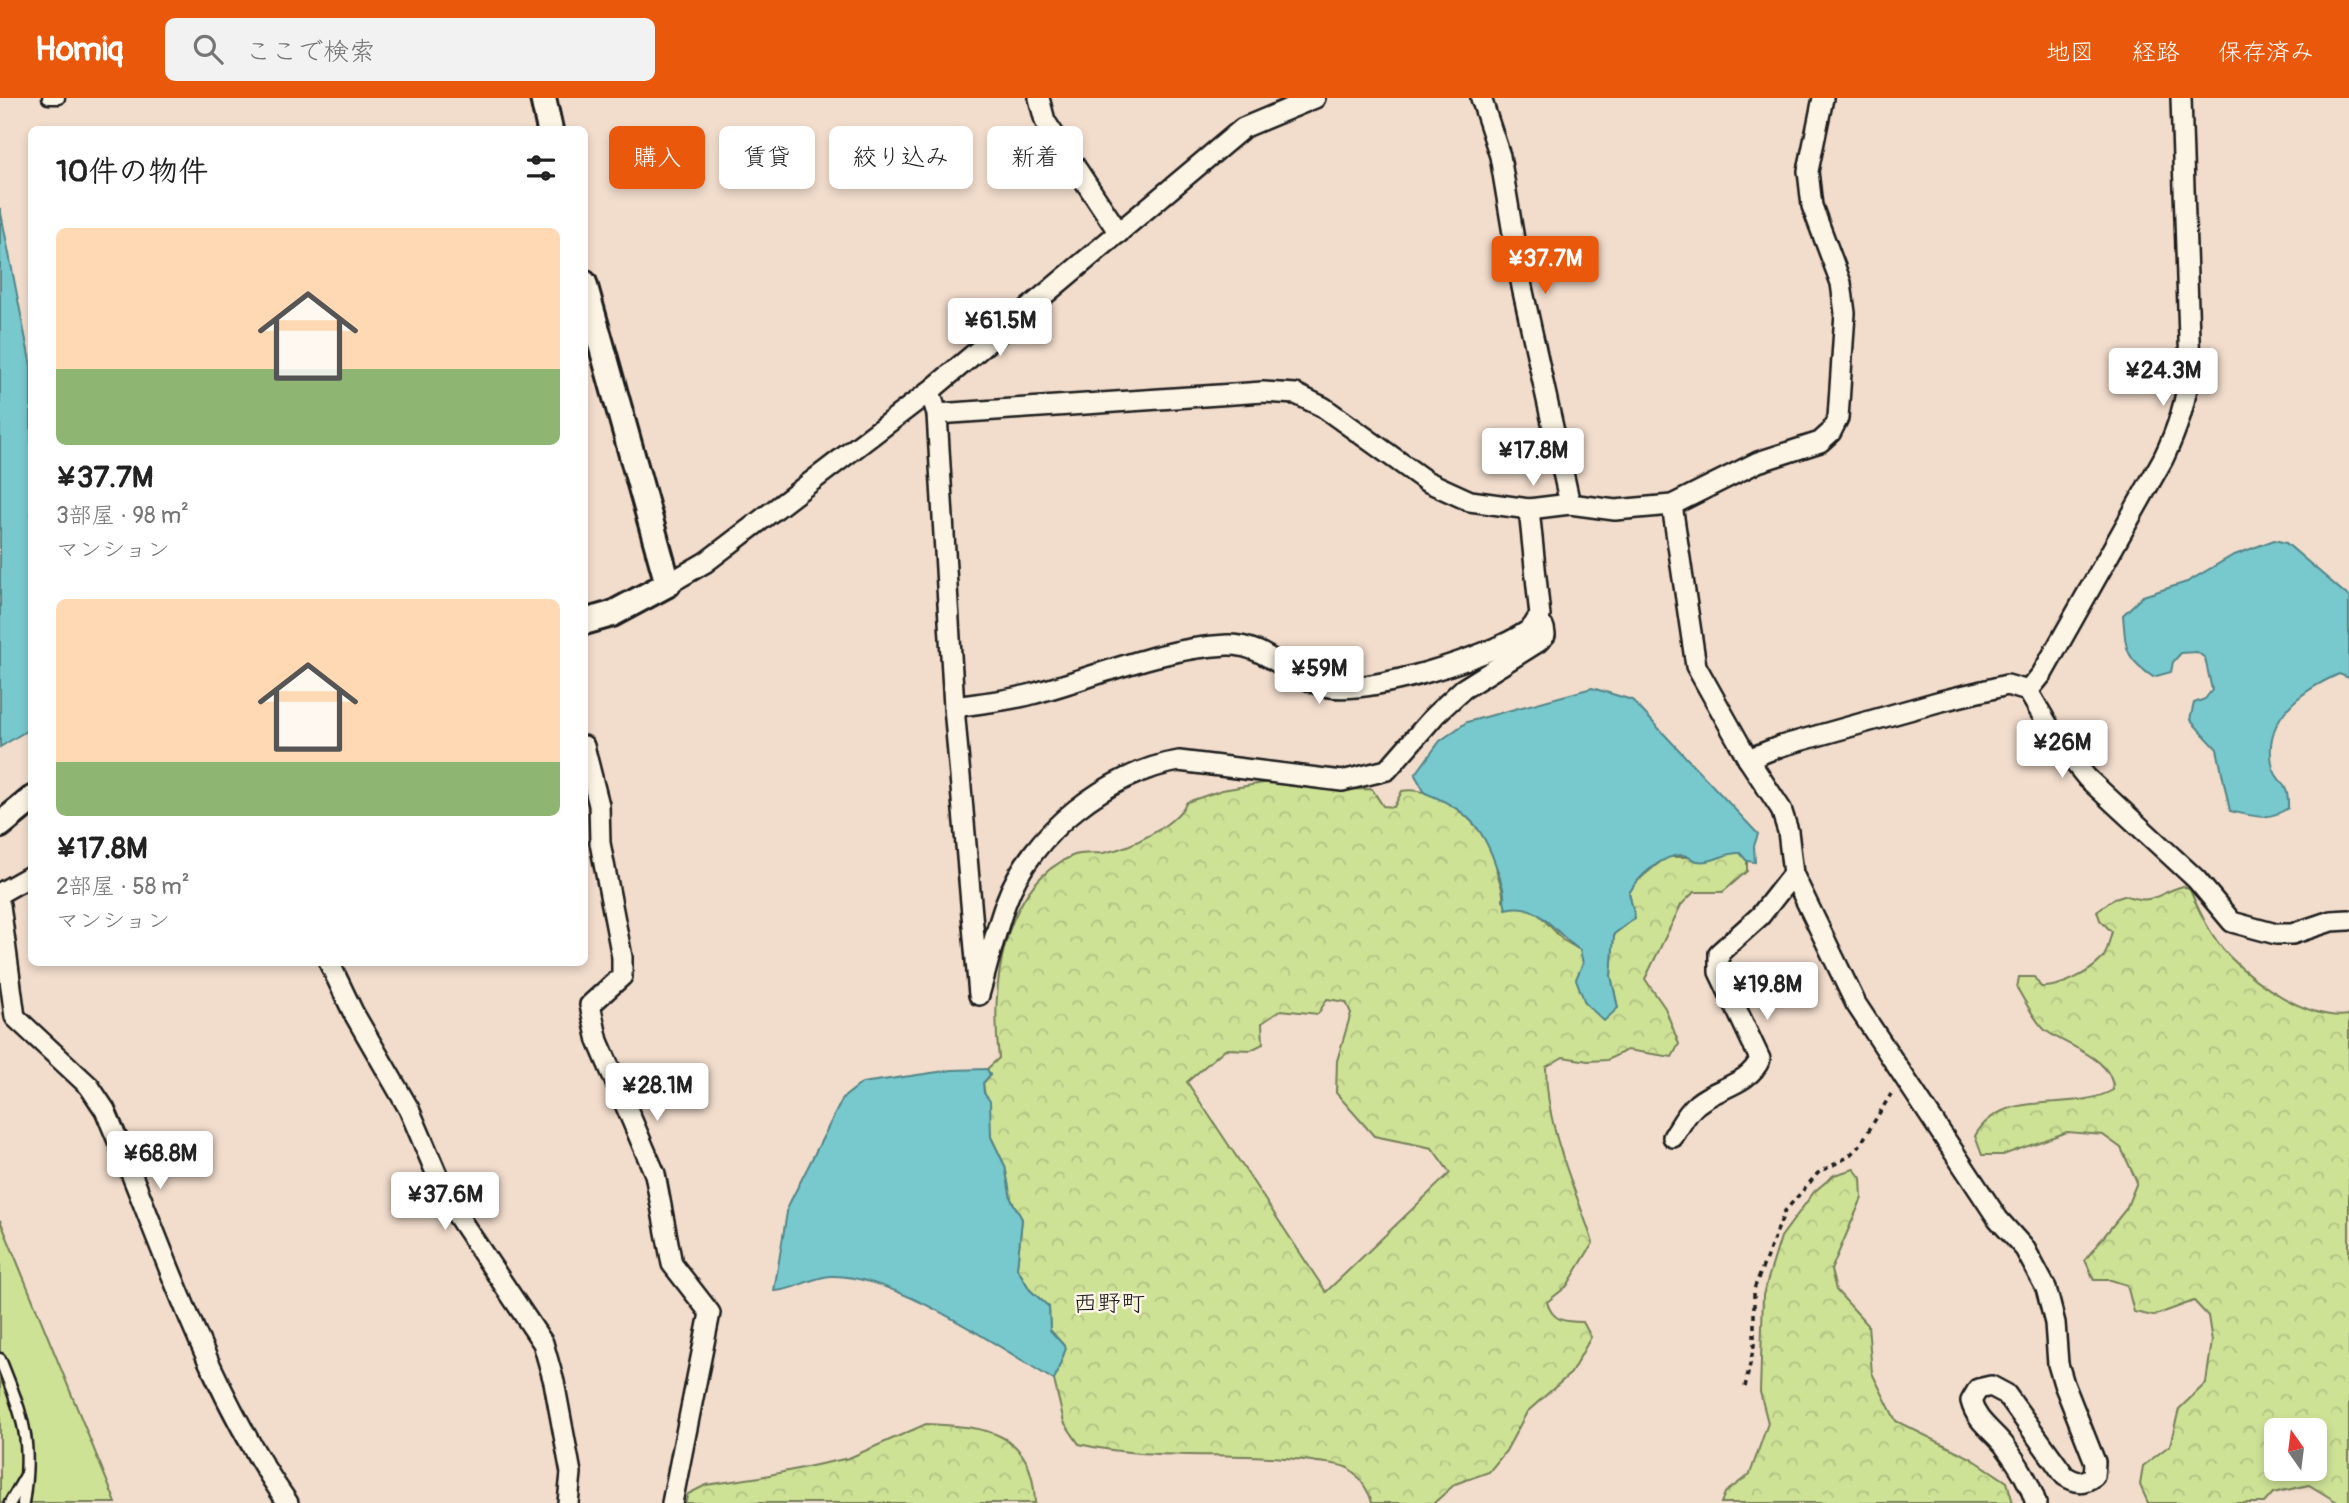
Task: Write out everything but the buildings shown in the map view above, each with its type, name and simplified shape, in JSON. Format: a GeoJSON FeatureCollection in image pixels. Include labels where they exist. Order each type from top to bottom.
{"type":"FeatureCollection","features":[{"type":"Feature","properties":{"kind":"street"},"geometry":{"type":"LineString","coordinates":[[543,98],[549,126]]}},
{"type":"Feature","properties":{"kind":"street"},"geometry":{"type":"LineString","coordinates":[[1039,98],[1045,121],[1119,233]]}},
{"type":"Feature","properties":{"kind":"street"},"geometry":{"type":"LineString","coordinates":[[588,621],[612,614],[706,562],[930,391],[1242,128],[1315,98]]}},
{"type":"Feature","properties":{"kind":"street"},"geometry":{"type":"LineString","coordinates":[[1481,98],[1500,156],[1522,287],[1570,504]]}},
{"type":"Feature","properties":{"kind":"street"},"geometry":{"type":"LineString","coordinates":[[937,414],[1263,392],[1296,394],[1323,407],[1426,481],[1470,501],[1529,509],[1570,504],[1615,510],[1672,505],[1758,462],[1820,442],[1831,432],[1838,418],[1845,313],[1841,284],[1812,206],[1808,171],[1823,98]]}},
{"type":"Feature","properties":{"kind":"street"},"geometry":{"type":"LineString","coordinates":[[2028,691],[2042,674],[2163,459],[2180,423],[2186,400],[2190,369],[2181,98]]}},
{"type":"Feature","properties":{"kind":"street"},"geometry":{"type":"LineString","coordinates":[[588,297],[668,584]]}},
{"type":"Feature","properties":{"kind":"street"},"geometry":{"type":"LineString","coordinates":[[930,391],[937,414],[954,707],[979,995],[1006,901],[1020,875],[1064,820],[1095,796],[1153,765],[1179,761],[1342,781],[1387,770],[1436,714],[1463,689],[1538,642],[1545,635],[1544,628],[1536,621]]}},
{"type":"Feature","properties":{"kind":"street"},"geometry":{"type":"LineString","coordinates":[[1672,505],[1696,666],[1748,758],[1781,809],[1788,831],[1793,874],[1856,1004],[1902,1077],[1954,1149],[1997,1219],[2025,1249],[2046,1288],[2055,1323],[2058,1364],[2095,1462],[2094,1476],[2086,1482],[2075,1482],[2065,1476],[2006,1394],[1991,1387],[1978,1389],[1971,1401],[1975,1415],[2025,1474],[2036,1503]]}},
{"type":"Feature","properties":{"kind":"street"},"geometry":{"type":"LineString","coordinates":[[954,707],[1030,695],[1181,652],[1229,645],[1251,649],[1322,686],[1362,685],[1433,670],[1472,658],[1528,631],[1540,617],[1529,509]]}},
{"type":"Feature","properties":{"kind":"street"},"geometry":{"type":"LineString","coordinates":[[1748,758],[1781,746],[2007,685],[2028,691],[2058,742],[2087,778],[2196,879],[2232,922],[2276,934],[2292,934],[2331,921],[2349,920]]}},
{"type":"Feature","properties":{"kind":"street"},"geometry":{"type":"LineString","coordinates":[[588,762],[599,805],[600,843],[622,957],[622,976],[590,1005],[598,1041],[629,1108],[655,1174],[671,1264],[710,1313],[672,1503]]}},
{"type":"Feature","properties":{"kind":"street"},"geometry":{"type":"LineString","coordinates":[[0,825],[28,802]]}},
{"type":"Feature","properties":{"kind":"street"},"geometry":{"type":"LineString","coordinates":[[1673,1137],[1695,1105],[1748,1076],[1757,1067],[1760,1059],[1755,1043],[1719,972],[1717,962],[1724,946],[1760,916],[1793,874]]}},
{"type":"Feature","properties":{"kind":"street"},"geometry":{"type":"LineString","coordinates":[[0,892],[28,877]]}},
{"type":"Feature","properties":{"kind":"street"},"geometry":{"type":"LineString","coordinates":[[0,905],[15,1017],[28,1032],[89,1086],[105,1110],[221,1388],[247,1439],[288,1503]]}},
{"type":"Feature","properties":{"kind":"street"},"geometry":{"type":"LineString","coordinates":[[332,966],[353,1012],[409,1109],[449,1203],[543,1343],[554,1382],[571,1473],[568,1503]]}},
{"type":"Feature","properties":{"kind":"lane"},"geometry":{"type":"LineString","coordinates":[[48,98],[59,98]]}},
{"type":"Feature","properties":{"kind":"lane"},"geometry":{"type":"LineString","coordinates":[[0,1359],[27,1427],[29,1470],[23,1503]]}},
{"type":"Feature","properties":{"kind":"lane"},"geometry":{"type":"LineString","coordinates":[[10,1503],[29,1470]]}},
{"type":"Feature","properties":{"kind":"path"},"geometry":{"type":"LineString","coordinates":[[1745,1387],[1754,1346],[1754,1289],[1785,1211],[1818,1173],[1847,1157],[1860,1145],[1902,1077]]}},
{"type":"Feature","properties":{"kind":"green space"},"geometry":{"type":"Polygon","coordinates":[[[1281,780],[1324,790],[1372,789],[1383,806],[1394,807],[1402,791],[1430,794],[1444,801],[1470,820],[1489,844],[1496,859],[1503,900],[1535,910],[1563,940],[1580,950],[1583,963],[1618,1008],[1611,976],[1614,934],[1635,918],[1629,893],[1636,882],[1666,857],[1721,857],[1729,852],[1741,853],[1747,861],[1747,871],[1723,892],[1694,892],[1681,905],[1645,979],[1665,1008],[1679,1044],[1672,1057],[1627,1050],[1607,1060],[1588,1061],[1563,1057],[1546,1067],[1547,1090],[1556,1134],[1593,1243],[1567,1286],[1547,1302],[1556,1317],[1570,1322],[1583,1322],[1591,1337],[1571,1373],[1527,1412],[1506,1451],[1489,1472],[1455,1484],[1434,1503],[1372,1503],[1356,1475],[1348,1468],[1335,1464],[1253,1456],[1136,1453],[1079,1444],[1064,1422],[1054,1380],[1066,1348],[1050,1330],[1049,1307],[1030,1290],[1017,1268],[1022,1219],[1011,1199],[1005,1166],[991,1137],[983,1083],[990,1075],[987,1069],[999,1058],[999,972],[1015,916],[1029,891],[1048,871],[1072,856],[1103,853],[1138,841],[1162,827],[1181,811],[1187,802],[1222,790],[1281,780]],[[1327,999],[1318,1014],[1281,1010],[1262,1023],[1263,1044],[1251,1050],[1225,1049],[1187,1082],[1326,1292],[1450,1173],[1432,1148],[1374,1136],[1336,1093],[1337,1061],[1351,1013],[1346,1002],[1327,999]]]}},
{"type":"Feature","properties":{"kind":"green space"},"geometry":{"type":"Polygon","coordinates":[[[2183,886],[2190,890],[2217,941],[2240,967],[2268,988],[2300,1006],[2333,1015],[2349,1015],[2349,1503],[2339,1503],[2309,1485],[2273,1493],[2264,1503],[2148,1503],[2140,1485],[2143,1466],[2170,1445],[2179,1409],[2206,1383],[2212,1341],[2208,1316],[2194,1301],[2153,1316],[2134,1312],[2127,1285],[2111,1280],[2094,1280],[2085,1260],[2126,1209],[2137,1182],[2121,1148],[2103,1135],[2067,1132],[2003,1155],[1982,1155],[1975,1136],[1987,1121],[2002,1111],[2039,1103],[2096,1097],[2113,1090],[2111,1079],[2097,1061],[2041,1026],[2017,988],[2019,977],[2034,977],[2041,987],[2049,987],[2082,974],[2104,956],[2112,932],[2100,920],[2097,911],[2124,895],[2142,899],[2154,898],[2183,886]]]}},
{"type":"Feature","properties":{"kind":"green space"},"geometry":{"type":"Polygon","coordinates":[[[1854,1169],[1861,1178],[1862,1198],[1831,1270],[1836,1290],[1868,1325],[1872,1373],[1896,1421],[1971,1458],[2007,1482],[2013,1503],[1721,1503],[1725,1493],[1750,1474],[1768,1423],[1760,1392],[1763,1295],[1781,1237],[1814,1192],[1834,1175],[1854,1169]]]}},
{"type":"Feature","properties":{"kind":"green space"},"geometry":{"type":"Polygon","coordinates":[[[0,1220],[116,1503],[0,1503],[0,1220]]]}},
{"type":"Feature","properties":{"kind":"green space"},"geometry":{"type":"Polygon","coordinates":[[[926,1424],[968,1427],[1002,1437],[1026,1460],[1035,1503],[685,1503],[688,1494],[706,1485],[760,1477],[849,1458],[926,1424]]]}},
{"type":"Feature","properties":{"kind":"water"},"geometry":{"type":"Polygon","coordinates":[[[0,208],[28,351],[28,730],[0,747],[0,208]]]}},
{"type":"Feature","properties":{"kind":"water"},"geometry":{"type":"Polygon","coordinates":[[[2274,540],[2286,543],[2349,597],[2349,678],[2339,674],[2311,689],[2287,709],[2278,722],[2271,751],[2273,768],[2287,792],[2288,808],[2260,817],[2230,811],[2217,749],[2190,720],[2194,703],[2205,699],[2212,690],[2205,658],[2197,652],[2181,653],[2173,662],[2171,672],[2153,677],[2136,664],[2128,651],[2123,615],[2143,596],[2187,582],[2232,556],[2274,540]]]}},
{"type":"Feature","properties":{"kind":"water"},"geometry":{"type":"Polygon","coordinates":[[[1592,688],[1632,700],[1758,834],[1754,846],[1755,862],[1747,861],[1740,853],[1703,861],[1684,855],[1674,856],[1659,863],[1639,880],[1629,893],[1635,918],[1614,934],[1611,976],[1618,1008],[1604,1021],[1585,1003],[1576,979],[1583,963],[1580,950],[1538,914],[1528,909],[1506,909],[1504,891],[1492,855],[1478,829],[1457,809],[1425,793],[1415,775],[1440,741],[1467,722],[1592,688]]]}},
{"type":"Feature","properties":{"kind":"water"},"geometry":{"type":"Polygon","coordinates":[[[987,1069],[990,1075],[983,1083],[984,1093],[990,1101],[991,1137],[1005,1166],[1011,1199],[1022,1219],[1017,1268],[1030,1290],[1049,1307],[1050,1330],[1066,1348],[1054,1380],[946,1315],[885,1287],[831,1276],[774,1291],[788,1206],[843,1098],[862,1083],[952,1070],[987,1069]]]}},
{"type":"Feature","properties":{"kind":"district","name":"西野町"},"geometry":{"type":"Point","coordinates":[1109,1303]}}]}
